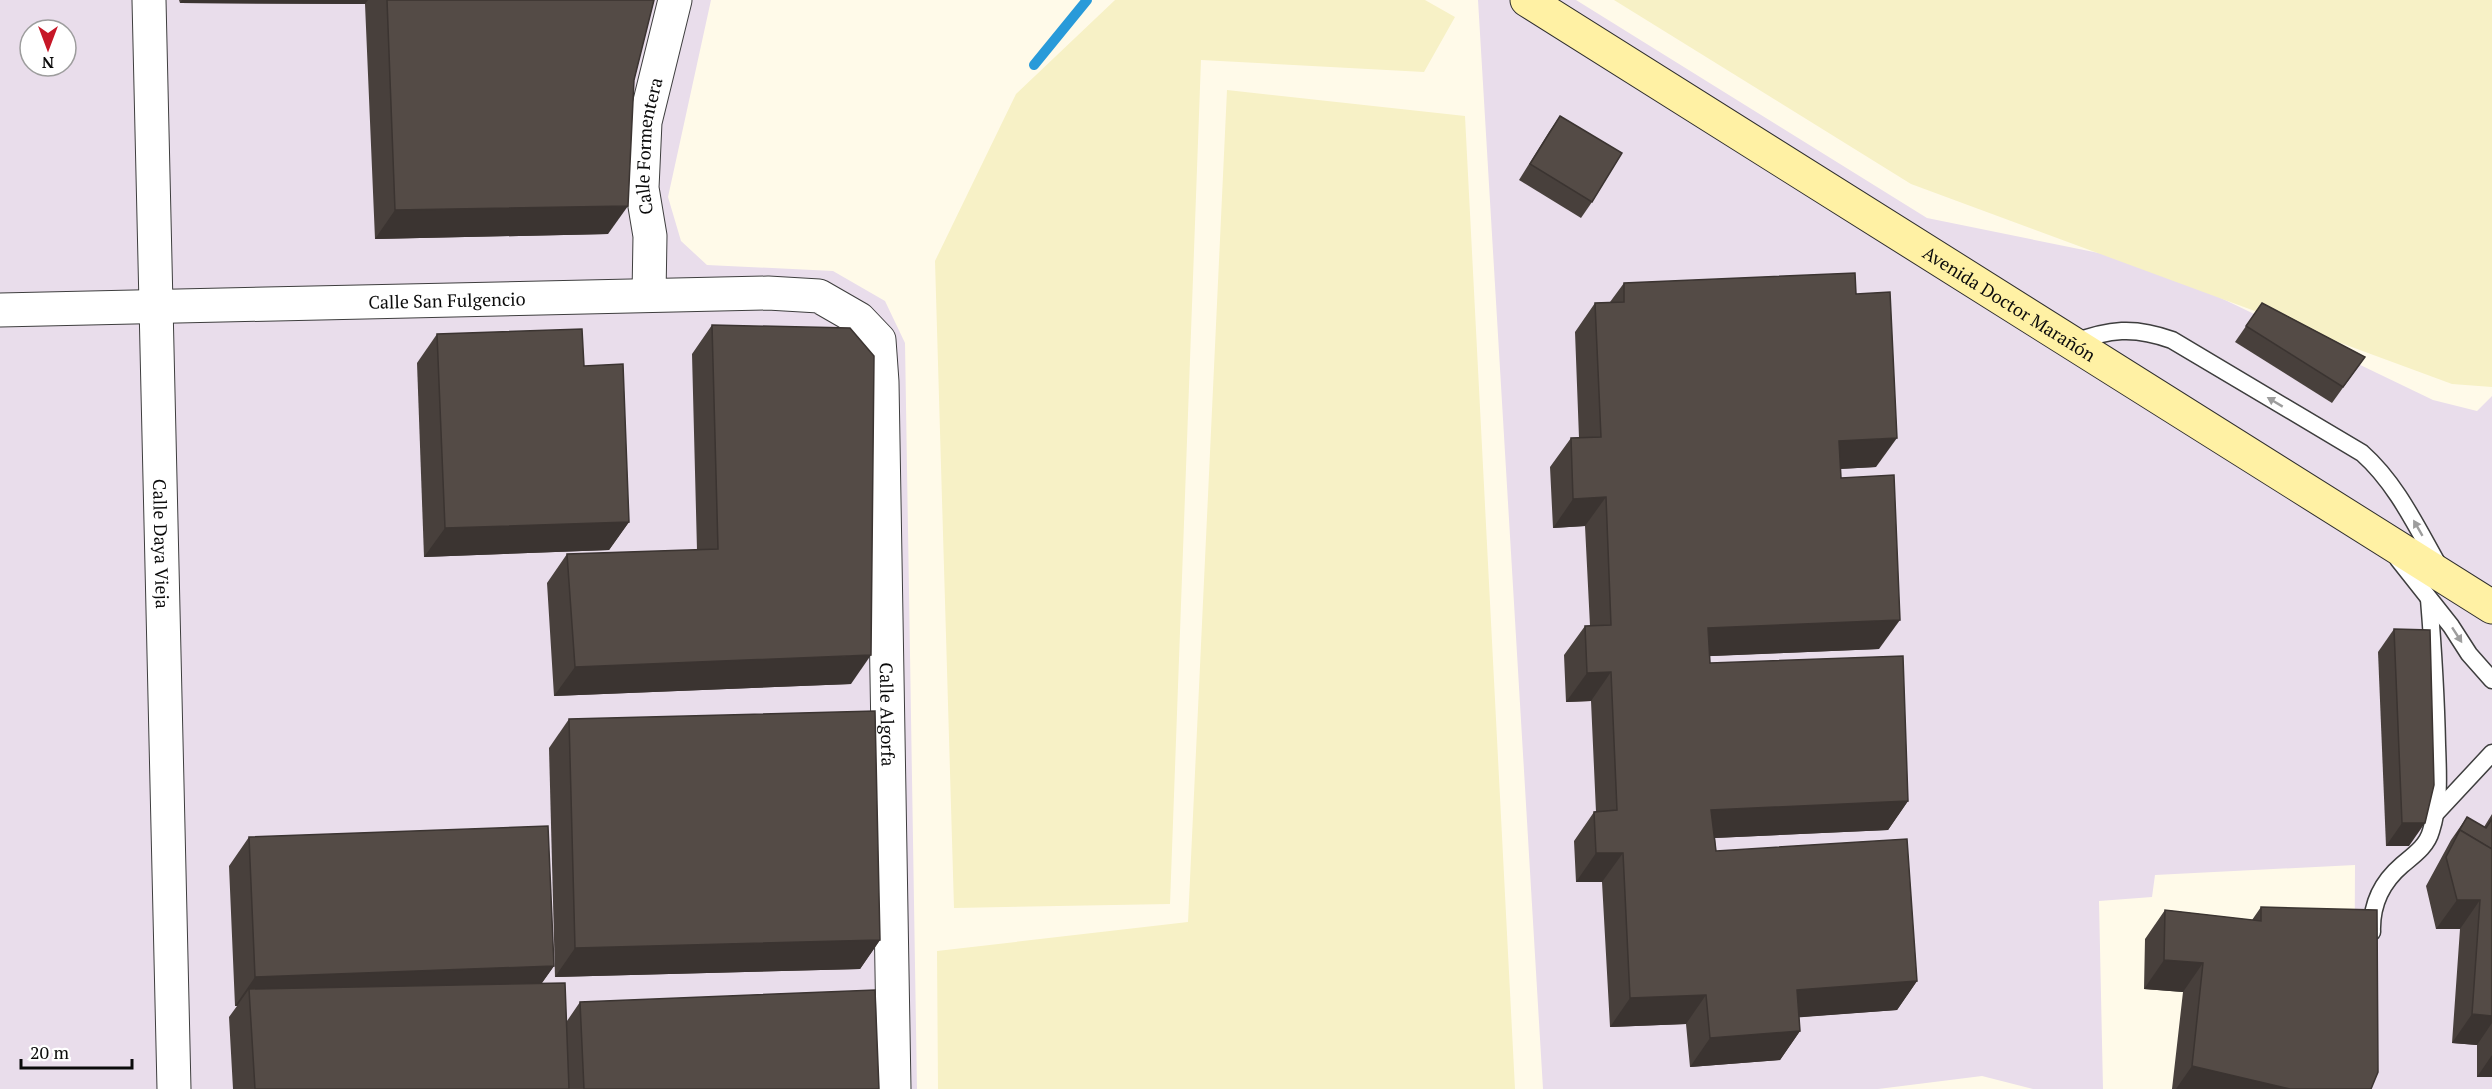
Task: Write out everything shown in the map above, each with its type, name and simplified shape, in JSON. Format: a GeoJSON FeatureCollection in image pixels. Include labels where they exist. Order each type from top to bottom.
{"type":"FeatureCollection","features":[{"type":"Feature","properties":{"kind":"main road","name":"Avenida Doctor Marañón"},"geometry":{"type":"LineString","coordinates":[[1527,0],[2383,539],[2438,589],[2492,607]]}},
{"type":"Feature","properties":{"kind":"street","name":"Calle Daya Vieja"},"geometry":{"type":"LineString","coordinates":[[148,0],[174,1089]]}},
{"type":"Feature","properties":{"kind":"street","name":"Calle Formentera"},"geometry":{"type":"LineString","coordinates":[[649,296],[650,236],[642,188],[645,122],[675,0]]}},
{"type":"Feature","properties":{"kind":"street","name":"Calle San Fulgencio"},"geometry":{"type":"LineString","coordinates":[[0,310],[768,293],[819,296],[859,319],[879,340]]}},
{"type":"Feature","properties":{"kind":"street","name":"Calle Algorfa"},"geometry":{"type":"LineString","coordinates":[[879,340],[882,382],[894,1089]]}},
{"type":"Feature","properties":{"kind":"lane"},"geometry":{"type":"LineString","coordinates":[[2072,343],[2100,332],[2121,330],[2151,332],[2172,340],[2362,453],[2395,489],[2438,589],[2451,626],[2469,654],[2492,680]]}},
{"type":"Feature","properties":{"kind":"lane"},"geometry":{"type":"LineString","coordinates":[[2372,947],[2373,906],[2383,885],[2400,867],[2417,854],[2430,834],[2437,812],[2438,589]]}},
{"type":"Feature","properties":{"kind":"lane"},"geometry":{"type":"LineString","coordinates":[[2437,812],[2492,753]]}},
{"type":"Feature","properties":{"kind":"shaded area"},"geometry":{"type":"Polygon","coordinates":[[[0,0],[711,0],[668,197],[681,241],[707,265],[833,271],[885,301],[905,343],[917,1089],[0,1089],[0,0]]]}},
{"type":"Feature","properties":{"kind":"shaded area"},"geometry":{"type":"Polygon","coordinates":[[[1115,0],[1425,0],[1455,17],[1424,72],[1201,60],[1170,904],[954,908],[935,261],[1016,94],[1115,0]]]}},
{"type":"Feature","properties":{"kind":"shaded area"},"geometry":{"type":"Polygon","coordinates":[[[1478,0],[1576,0],[1927,218],[2148,263],[2433,400],[2477,411],[2492,396],[2492,1089],[2354,1089],[2355,865],[2155,875],[2152,897],[2099,901],[2103,1089],[2033,1089],[1982,1076],[1878,1089],[1543,1089],[1478,0]]]}},
{"type":"Feature","properties":{"kind":"shaded area"},"geometry":{"type":"Polygon","coordinates":[[[1614,0],[2492,0],[2492,387],[2452,384],[1911,184],[1614,0]]]}},
{"type":"Feature","properties":{"kind":"shaded area"},"geometry":{"type":"Polygon","coordinates":[[[1227,90],[1465,116],[1515,1089],[938,1089],[937,951],[1188,922],[1227,90]]]}},
{"type":"Feature","properties":{"kind":"building"},"geometry":{"type":"Polygon","coordinates":[[[387,0],[654,0],[634,80],[628,206],[395,210],[387,0]]]}},
{"type":"Feature","properties":{"kind":"building"},"geometry":{"type":"Polygon","coordinates":[[[1560,116],[1622,153],[1592,202],[1530,164],[1560,116]]]}},
{"type":"Feature","properties":{"kind":"building"},"geometry":{"type":"Polygon","coordinates":[[[1855,273],[1856,294],[1890,292],[1897,438],[1839,441],[1841,478],[1894,475],[1900,620],[1708,628],[1710,663],[1903,656],[1908,801],[1711,810],[1716,851],[1907,839],[1917,981],[1797,990],[1800,1031],[1710,1038],[1706,995],[1630,998],[1623,853],[1596,853],[1594,812],[1617,810],[1611,672],[1587,673],[1585,626],[1611,625],[1606,497],[1573,499],[1571,438],[1601,437],[1595,303],[1624,302],[1624,283],[1855,273]]]}},
{"type":"Feature","properties":{"kind":"building"},"geometry":{"type":"Polygon","coordinates":[[[2262,303],[2365,357],[2343,387],[2246,326],[2262,303]]]}},
{"type":"Feature","properties":{"kind":"building"},"geometry":{"type":"Polygon","coordinates":[[[712,325],[850,328],[874,356],[871,655],[575,667],[567,554],[718,549],[712,325]]]}},
{"type":"Feature","properties":{"kind":"building"},"geometry":{"type":"Polygon","coordinates":[[[582,329],[584,366],[623,364],[629,522],[445,528],[437,334],[582,329]]]}},
{"type":"Feature","properties":{"kind":"building"},"geometry":{"type":"Polygon","coordinates":[[[2394,629],[2430,630],[2434,785],[2425,823],[2402,823],[2394,629]]]}},
{"type":"Feature","properties":{"kind":"building"},"geometry":{"type":"Polygon","coordinates":[[[875,711],[880,940],[575,948],[569,719],[875,711]]]}},
{"type":"Feature","properties":{"kind":"building"},"geometry":{"type":"Polygon","coordinates":[[[2467,817],[2486,828],[2492,819],[2492,849],[2460,830],[2456,836],[2467,817]]]}},
{"type":"Feature","properties":{"kind":"building"},"geometry":{"type":"Polygon","coordinates":[[[548,826],[554,966],[255,977],[249,837],[548,826]]]}},
{"type":"Feature","properties":{"kind":"building"},"geometry":{"type":"Polygon","coordinates":[[[2460,830],[2492,849],[2492,1016],[2472,1014],[2480,900],[2457,900],[2446,857],[2460,830]]]}},
{"type":"Feature","properties":{"kind":"building"},"geometry":{"type":"Polygon","coordinates":[[[2261,907],[2377,910],[2378,1072],[2371,1089],[2290,1089],[2192,1066],[2203,963],[2164,960],[2165,910],[2261,921],[2261,907]]]}},
{"type":"Feature","properties":{"kind":"building"},"geometry":{"type":"Polygon","coordinates":[[[565,983],[569,1089],[255,1089],[249,989],[565,983]]]}},
{"type":"Feature","properties":{"kind":"building"},"geometry":{"type":"Polygon","coordinates":[[[875,990],[879,1089],[584,1089],[580,1002],[875,990]]]}},
{"type":"Feature","properties":{"kind":"waterway"},"geometry":{"type":"LineString","coordinates":[[1034,65],[1087,0]]}}]}
